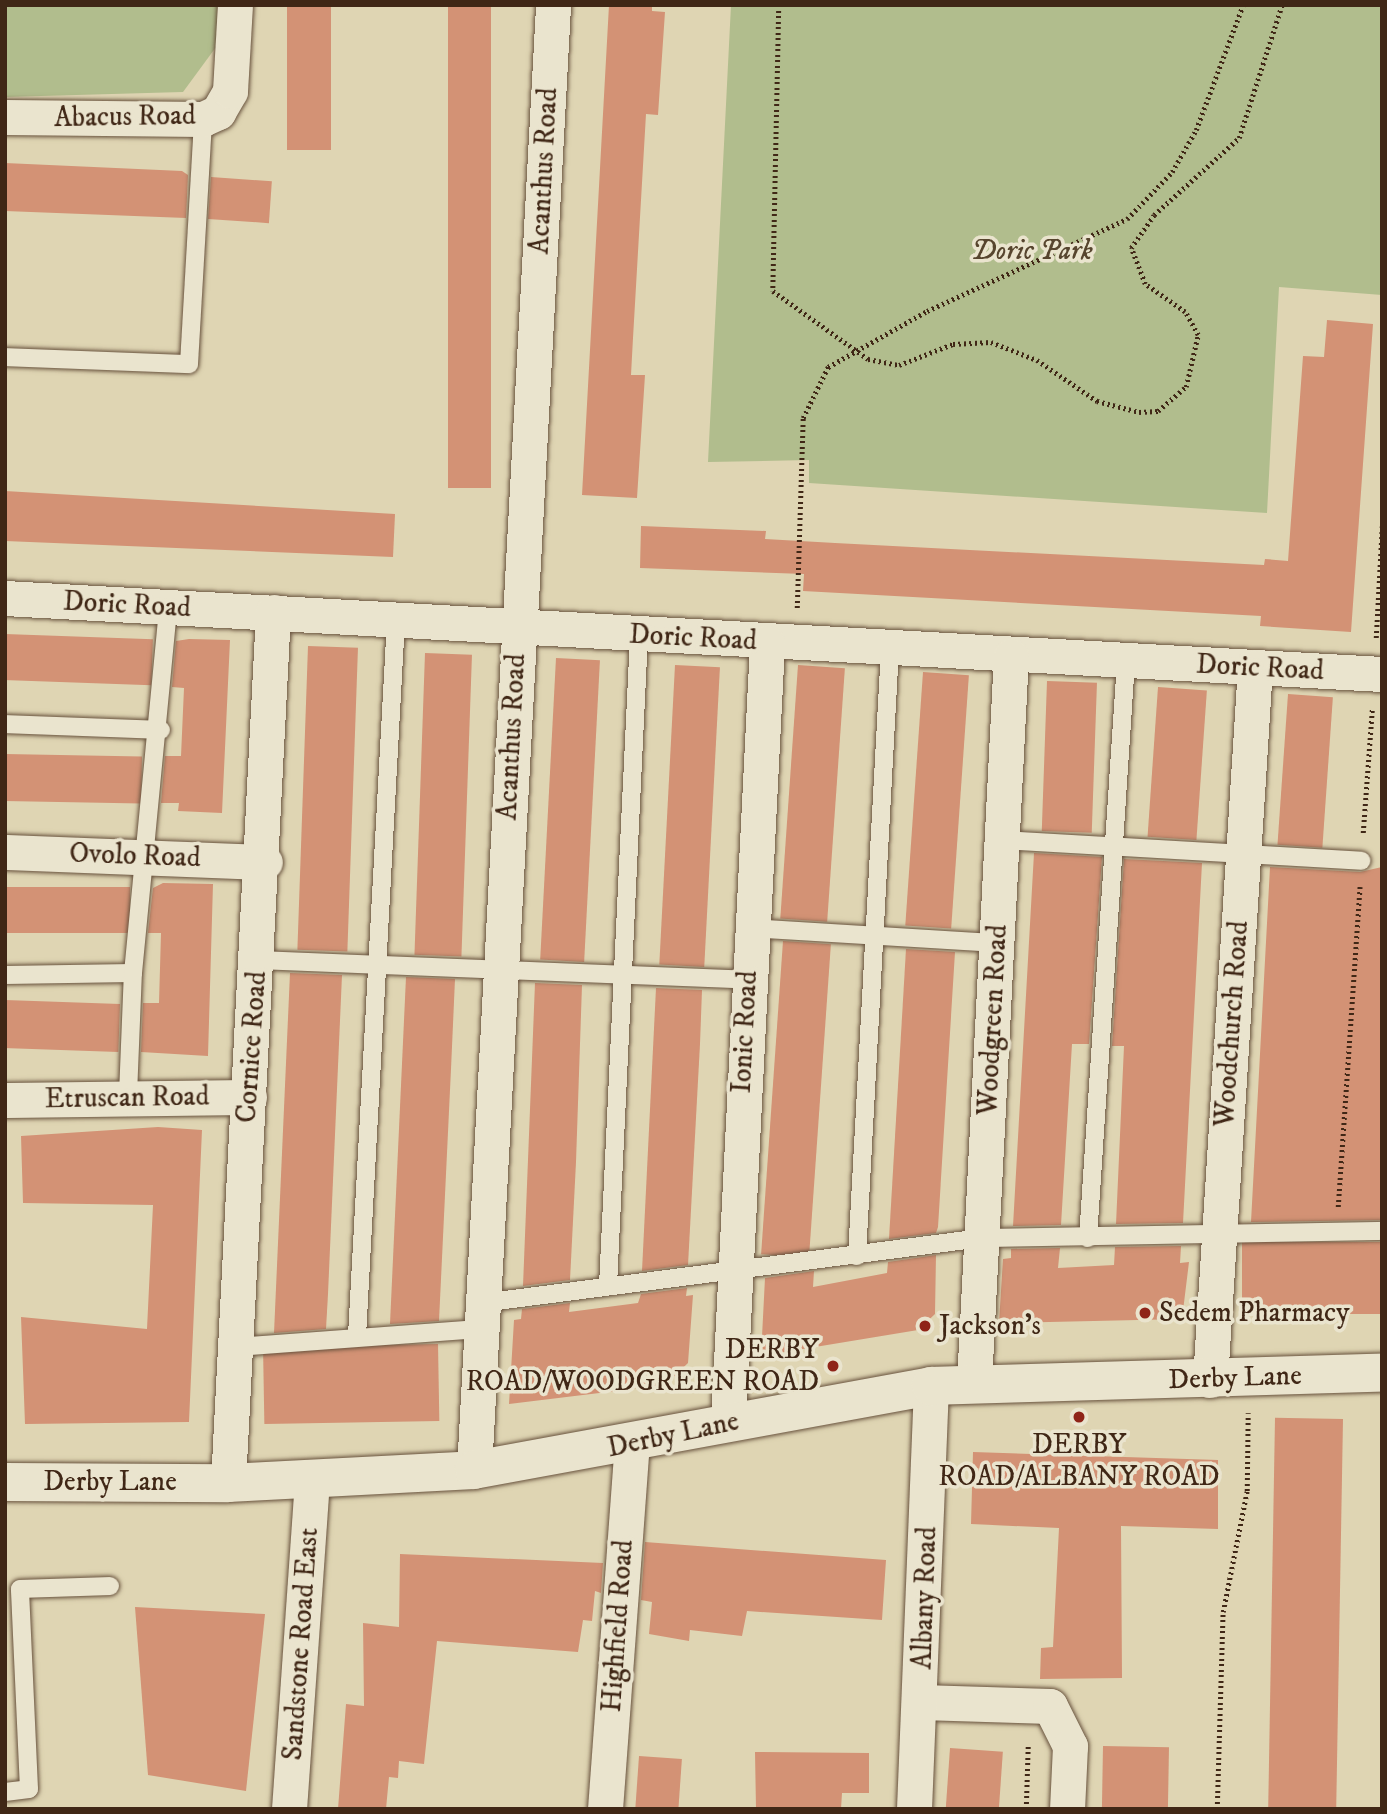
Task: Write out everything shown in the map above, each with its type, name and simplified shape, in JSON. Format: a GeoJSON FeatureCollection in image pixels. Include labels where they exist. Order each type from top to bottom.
{"type":"FeatureCollection","features":[{"type":"Feature","properties":{"kind":"street","name":"Abacus Road"},"geometry":{"type":"LineString","coordinates":[[5,117],[203,119],[218,112],[230,91],[235,5]]}},
{"type":"Feature","properties":{"kind":"street","name":"Acanthus Road"},"geometry":{"type":"LineString","coordinates":[[474,1470],[553,5]]}},
{"type":"Feature","properties":{"kind":"street","name":"Doric Road"},"geometry":{"type":"LineString","coordinates":[[5,598],[1011,656],[1382,674]]}},
{"type":"Feature","properties":{"kind":"street","name":"Cornice Road"},"geometry":{"type":"LineString","coordinates":[[228,1483],[265,862],[273,612]]}},
{"type":"Feature","properties":{"kind":"street","name":"Ionic Road"},"geometry":{"type":"LineString","coordinates":[[728,1422],[732,1275],[750,928],[782,643]]}},
{"type":"Feature","properties":{"kind":"street","name":"Woodgreen Road"},"geometry":{"type":"LineString","coordinates":[[974,1383],[1011,656]]}},
{"type":"Feature","properties":{"kind":"street","name":"Woodchurch Road"},"geometry":{"type":"LineString","coordinates":[[1210,1380],[1255,667]]}},
{"type":"Feature","properties":{"kind":"street","name":"Ovolo Road"},"geometry":{"type":"LineString","coordinates":[[5,852],[145,854],[265,862]]}},
{"type":"Feature","properties":{"kind":"street","name":"Etruscan Road"},"geometry":{"type":"LineString","coordinates":[[5,1100],[128,1095],[249,1097]]}},
{"type":"Feature","properties":{"kind":"street","name":"Derby Lane"},"geometry":{"type":"LineString","coordinates":[[5,1482],[228,1483],[474,1470],[632,1444],[728,1422],[931,1386],[1382,1373]]}},
{"type":"Feature","properties":{"kind":"street","name":"Albany Road"},"geometry":{"type":"LineString","coordinates":[[914,1809],[921,1702],[931,1386]]}},
{"type":"Feature","properties":{"kind":"street","name":"Highfield Road"},"geometry":{"type":"LineString","coordinates":[[605,1809],[632,1444]]}},
{"type":"Feature","properties":{"kind":"street","name":"Sandstone Road East"},"geometry":{"type":"LineString","coordinates":[[289,1809],[312,1479]]}},
{"type":"Feature","properties":{"kind":"street"},"geometry":{"type":"LineString","coordinates":[[921,1702],[1050,1706],[1070,1746],[1067,1809]]}},
{"type":"Feature","properties":{"kind":"lane"},"geometry":{"type":"LineString","coordinates":[[5,357],[189,364],[203,119]]}},
{"type":"Feature","properties":{"kind":"lane"},"geometry":{"type":"LineString","coordinates":[[128,1095],[133,974],[161,730],[168,607]]}},
{"type":"Feature","properties":{"kind":"lane"},"geometry":{"type":"LineString","coordinates":[[357,1336],[396,620]]}},
{"type":"Feature","properties":{"kind":"lane"},"geometry":{"type":"LineString","coordinates":[[608,1286],[639,635]]}},
{"type":"Feature","properties":{"kind":"lane"},"geometry":{"type":"LineString","coordinates":[[857,1256],[890,649]]}},
{"type":"Feature","properties":{"kind":"lane"},"geometry":{"type":"LineString","coordinates":[[1088,1238],[1126,661]]}},
{"type":"Feature","properties":{"kind":"lane"},"geometry":{"type":"LineString","coordinates":[[5,724],[161,730]]}},
{"type":"Feature","properties":{"kind":"lane"},"geometry":{"type":"LineString","coordinates":[[1002,840],[1361,861]]}},
{"type":"Feature","properties":{"kind":"lane"},"geometry":{"type":"LineString","coordinates":[[750,928],[997,943]]}},
{"type":"Feature","properties":{"kind":"lane"},"geometry":{"type":"LineString","coordinates":[[258,960],[377,967],[501,969],[747,980]]}},
{"type":"Feature","properties":{"kind":"lane"},"geometry":{"type":"LineString","coordinates":[[5,975],[133,974]]}},
{"type":"Feature","properties":{"kind":"lane"},"geometry":{"type":"LineString","coordinates":[[235,1347],[357,1336],[481,1316],[608,1286],[732,1275],[982,1238],[1219,1238],[1382,1231]]}},
{"type":"Feature","properties":{"kind":"lane"},"geometry":{"type":"LineString","coordinates":[[5,1792],[29,1789],[20,1589],[110,1586]]}},
{"type":"Feature","properties":{"kind":"path"},"geometry":{"type":"LineString","coordinates":[[779,5],[773,291],[853,350],[899,365],[953,344],[991,342],[1037,360],[1114,407],[1158,411],[1176,399],[1195,366],[1198,335],[1185,312],[1146,284],[1131,248],[1154,215],[1239,138],[1282,5]]}},
{"type":"Feature","properties":{"kind":"path"},"geometry":{"type":"LineString","coordinates":[[782,643],[803,418],[828,367],[853,350],[1127,219],[1172,172],[1196,130],[1243,5]]}},
{"type":"Feature","properties":{"kind":"path"},"geometry":{"type":"LineString","coordinates":[[1217,1809],[1223,1612],[1247,1491],[1249,1378]]}},
{"type":"Feature","properties":{"kind":"path"},"geometry":{"type":"LineString","coordinates":[[1014,1742],[1028,1742],[1026,1809]]}},
{"type":"Feature","properties":{"kind":"green space"},"geometry":{"type":"Polygon","coordinates":[[[5,5],[219,5],[219,43],[183,92],[5,97],[5,5]]]}},
{"type":"Feature","properties":{"kind":"green space","name":"Doric Park"},"geometry":{"type":"Polygon","coordinates":[[[731,5],[1382,5],[1382,295],[1279,287],[1267,513],[809,483],[809,460],[708,462],[731,5]]]}},
{"type":"Feature","properties":{"kind":"building"},"geometry":{"type":"Polygon","coordinates":[[[287,5],[331,5],[331,150],[287,150],[287,5]]]}},
{"type":"Feature","properties":{"kind":"building"},"geometry":{"type":"Polygon","coordinates":[[[448,5],[491,5],[491,488],[448,488],[448,5]]]}},
{"type":"Feature","properties":{"kind":"building"},"geometry":{"type":"Polygon","coordinates":[[[609,5],[652,5],[652,11],[665,12],[658,115],[646,114],[633,338],[631,375],[645,375],[637,498],[582,495],[609,5]]]}},
{"type":"Feature","properties":{"kind":"building"},"geometry":{"type":"Polygon","coordinates":[[[5,163],[182,171],[188,175],[186,218],[5,211],[5,163]]]}},
{"type":"Feature","properties":{"kind":"building"},"geometry":{"type":"Polygon","coordinates":[[[211,177],[272,181],[269,223],[208,219],[211,177]]]}},
{"type":"Feature","properties":{"kind":"building"},"geometry":{"type":"Polygon","coordinates":[[[1327,320],[1373,324],[1351,632],[1260,626],[1261,616],[803,591],[804,574],[640,568],[641,526],[766,531],[765,539],[835,543],[1264,565],[1265,559],[1288,561],[1303,356],[1324,357],[1327,320]]]}},
{"type":"Feature","properties":{"kind":"building"},"geometry":{"type":"Polygon","coordinates":[[[5,491],[395,514],[393,557],[5,541],[5,491]]]}},
{"type":"Feature","properties":{"kind":"building"},"geometry":{"type":"Polygon","coordinates":[[[5,634],[153,639],[151,685],[5,680],[5,634]]]}},
{"type":"Feature","properties":{"kind":"building"},"geometry":{"type":"Polygon","coordinates":[[[230,640],[222,813],[178,811],[179,803],[161,803],[165,756],[181,756],[184,688],[172,687],[176,641],[230,640]]]}},
{"type":"Feature","properties":{"kind":"building"},"geometry":{"type":"Polygon","coordinates":[[[308,646],[358,648],[347,952],[297,950],[308,646]]]}},
{"type":"Feature","properties":{"kind":"building"},"geometry":{"type":"Polygon","coordinates":[[[425,653],[472,655],[461,956],[414,955],[425,653]]]}},
{"type":"Feature","properties":{"kind":"building"},"geometry":{"type":"Polygon","coordinates":[[[556,658],[600,660],[584,962],[540,960],[556,658]]]}},
{"type":"Feature","properties":{"kind":"building"},"geometry":{"type":"Polygon","coordinates":[[[675,665],[720,667],[704,967],[659,965],[675,665]]]}},
{"type":"Feature","properties":{"kind":"building"},"geometry":{"type":"Polygon","coordinates":[[[798,665],[845,668],[827,922],[780,918],[798,665]]]}},
{"type":"Feature","properties":{"kind":"building"},"geometry":{"type":"Polygon","coordinates":[[[923,672],[969,675],[951,929],[905,925],[923,672]]]}},
{"type":"Feature","properties":{"kind":"building"},"geometry":{"type":"Polygon","coordinates":[[[1047,681],[1097,683],[1092,833],[1042,831],[1047,681]]]}},
{"type":"Feature","properties":{"kind":"building"},"geometry":{"type":"Polygon","coordinates":[[[1158,687],[1207,690],[1196,840],[1148,837],[1158,687]]]}},
{"type":"Feature","properties":{"kind":"building"},"geometry":{"type":"Polygon","coordinates":[[[1288,694],[1333,697],[1322,848],[1277,845],[1288,694]]]}},
{"type":"Feature","properties":{"kind":"building"},"geometry":{"type":"Polygon","coordinates":[[[5,754],[142,756],[141,803],[5,801],[5,754]]]}},
{"type":"Feature","properties":{"kind":"building"},"geometry":{"type":"Polygon","coordinates":[[[1034,853],[1102,857],[1089,1044],[1072,1044],[1061,1225],[1013,1226],[1034,853]]]}},
{"type":"Feature","properties":{"kind":"building"},"geometry":{"type":"Polygon","coordinates":[[[1124,859],[1202,863],[1183,1223],[1116,1224],[1124,1046],[1112,1046],[1124,859]]]}},
{"type":"Feature","properties":{"kind":"building"},"geometry":{"type":"Polygon","coordinates":[[[1270,867],[1360,872],[1382,867],[1382,1220],[1251,1222],[1270,867]]]}},
{"type":"Feature","properties":{"kind":"building"},"geometry":{"type":"Polygon","coordinates":[[[163,883],[213,884],[208,1056],[141,1052],[143,1003],[159,1003],[161,933],[148,933],[153,888],[163,883]]]}},
{"type":"Feature","properties":{"kind":"building"},"geometry":{"type":"Polygon","coordinates":[[[5,887],[130,887],[130,933],[5,933],[5,887]]]}},
{"type":"Feature","properties":{"kind":"building"},"geometry":{"type":"Polygon","coordinates":[[[783,941],[831,944],[809,1258],[761,1254],[783,941]]]}},
{"type":"Feature","properties":{"kind":"building"},"geometry":{"type":"Polygon","coordinates":[[[906,949],[955,952],[938,1227],[936,1233],[889,1239],[906,949]]]}},
{"type":"Feature","properties":{"kind":"building"},"geometry":{"type":"Polygon","coordinates":[[[290,973],[342,975],[328,1294],[326,1329],[274,1333],[290,973]]]}},
{"type":"Feature","properties":{"kind":"building"},"geometry":{"type":"Polygon","coordinates":[[[406,977],[455,979],[451,1069],[439,1321],[390,1324],[406,977]]]}},
{"type":"Feature","properties":{"kind":"building"},"geometry":{"type":"Polygon","coordinates":[[[535,983],[582,985],[576,1162],[570,1280],[523,1286],[535,983]]]}},
{"type":"Feature","properties":{"kind":"building"},"geometry":{"type":"Polygon","coordinates":[[[656,988],[702,990],[700,1044],[688,1265],[642,1271],[656,988]]]}},
{"type":"Feature","properties":{"kind":"building"},"geometry":{"type":"Polygon","coordinates":[[[5,1000],[120,1004],[118,1052],[5,1048],[5,1000]]]}},
{"type":"Feature","properties":{"kind":"building"},"geometry":{"type":"Polygon","coordinates":[[[158,1127],[202,1130],[189,1422],[25,1424],[21,1317],[147,1329],[153,1205],[23,1203],[21,1136],[158,1127]]]}},
{"type":"Feature","properties":{"kind":"building"},"geometry":{"type":"Polygon","coordinates":[[[1242,1242],[1382,1242],[1382,1314],[1242,1314],[1242,1242]]]}},
{"type":"Feature","properties":{"kind":"building"},"geometry":{"type":"Polygon","coordinates":[[[1181,1246],[1180,1263],[1189,1262],[1182,1319],[999,1323],[1003,1259],[1011,1258],[1011,1249],[1060,1248],[1058,1268],[1114,1265],[1115,1247],[1181,1246]]]}},
{"type":"Feature","properties":{"kind":"building"},"geometry":{"type":"Polygon","coordinates":[[[936,1255],[935,1314],[918,1330],[761,1356],[765,1278],[814,1271],[813,1287],[887,1273],[888,1262],[936,1255]]]}},
{"type":"Feature","properties":{"kind":"building"},"geometry":{"type":"Polygon","coordinates":[[[687,1288],[686,1296],[693,1295],[688,1363],[665,1385],[509,1404],[514,1320],[521,1319],[522,1309],[570,1303],[569,1312],[638,1303],[641,1294],[687,1288]]]}},
{"type":"Feature","properties":{"kind":"building"},"geometry":{"type":"Polygon","coordinates":[[[438,1344],[439,1421],[264,1424],[263,1347],[438,1344]]]}},
{"type":"Feature","properties":{"kind":"building"},"geometry":{"type":"Polygon","coordinates":[[[1275,1418],[1343,1419],[1336,1809],[1268,1808],[1275,1418]]]}},
{"type":"Feature","properties":{"kind":"building"},"geometry":{"type":"Polygon","coordinates":[[[973,1452],[1218,1460],[1218,1529],[1121,1526],[1122,1678],[1040,1679],[1041,1648],[1053,1647],[1059,1528],[971,1524],[973,1452]]]}},
{"type":"Feature","properties":{"kind":"building"},"geometry":{"type":"Polygon","coordinates":[[[645,1542],[886,1560],[882,1620],[747,1611],[742,1636],[690,1630],[689,1641],[649,1634],[652,1602],[641,1600],[645,1542]]]}},
{"type":"Feature","properties":{"kind":"building"},"geometry":{"type":"Polygon","coordinates":[[[400,1554],[603,1563],[601,1593],[595,1591],[592,1621],[583,1620],[578,1652],[437,1641],[424,1764],[399,1761],[398,1778],[389,1777],[386,1809],[338,1809],[346,1704],[364,1706],[363,1623],[399,1627],[400,1554]]]}},
{"type":"Feature","properties":{"kind":"building"},"geometry":{"type":"Polygon","coordinates":[[[135,1607],[265,1614],[246,1791],[148,1775],[135,1607]]]}},
{"type":"Feature","properties":{"kind":"building"},"geometry":{"type":"Polygon","coordinates":[[[1103,1746],[1169,1747],[1168,1809],[1102,1809],[1103,1746]]]}},
{"type":"Feature","properties":{"kind":"building"},"geometry":{"type":"Polygon","coordinates":[[[950,1748],[1003,1752],[999,1809],[946,1809],[950,1748]]]}},
{"type":"Feature","properties":{"kind":"building"},"geometry":{"type":"Polygon","coordinates":[[[755,1752],[869,1753],[869,1793],[842,1793],[841,1809],[756,1809],[755,1752]]]}},
{"type":"Feature","properties":{"kind":"building"},"geometry":{"type":"Polygon","coordinates":[[[639,1756],[682,1759],[678,1809],[635,1809],[639,1756]]]}},
{"type":"Feature","properties":{"kind":"place","name":"Sedem Pharmacy"},"geometry":{"type":"Point","coordinates":[1145,1313]}},
{"type":"Feature","properties":{"kind":"place","name":"Jackson's"},"geometry":{"type":"Point","coordinates":[925,1326]}},
{"type":"Feature","properties":{"kind":"place","name":"DERBY ROAD/WOODGREEN ROAD"},"geometry":{"type":"Point","coordinates":[833,1366]}},
{"type":"Feature","properties":{"kind":"place","name":"DERBY ROAD/ALBANY ROAD"},"geometry":{"type":"Point","coordinates":[1079,1417]}}]}
